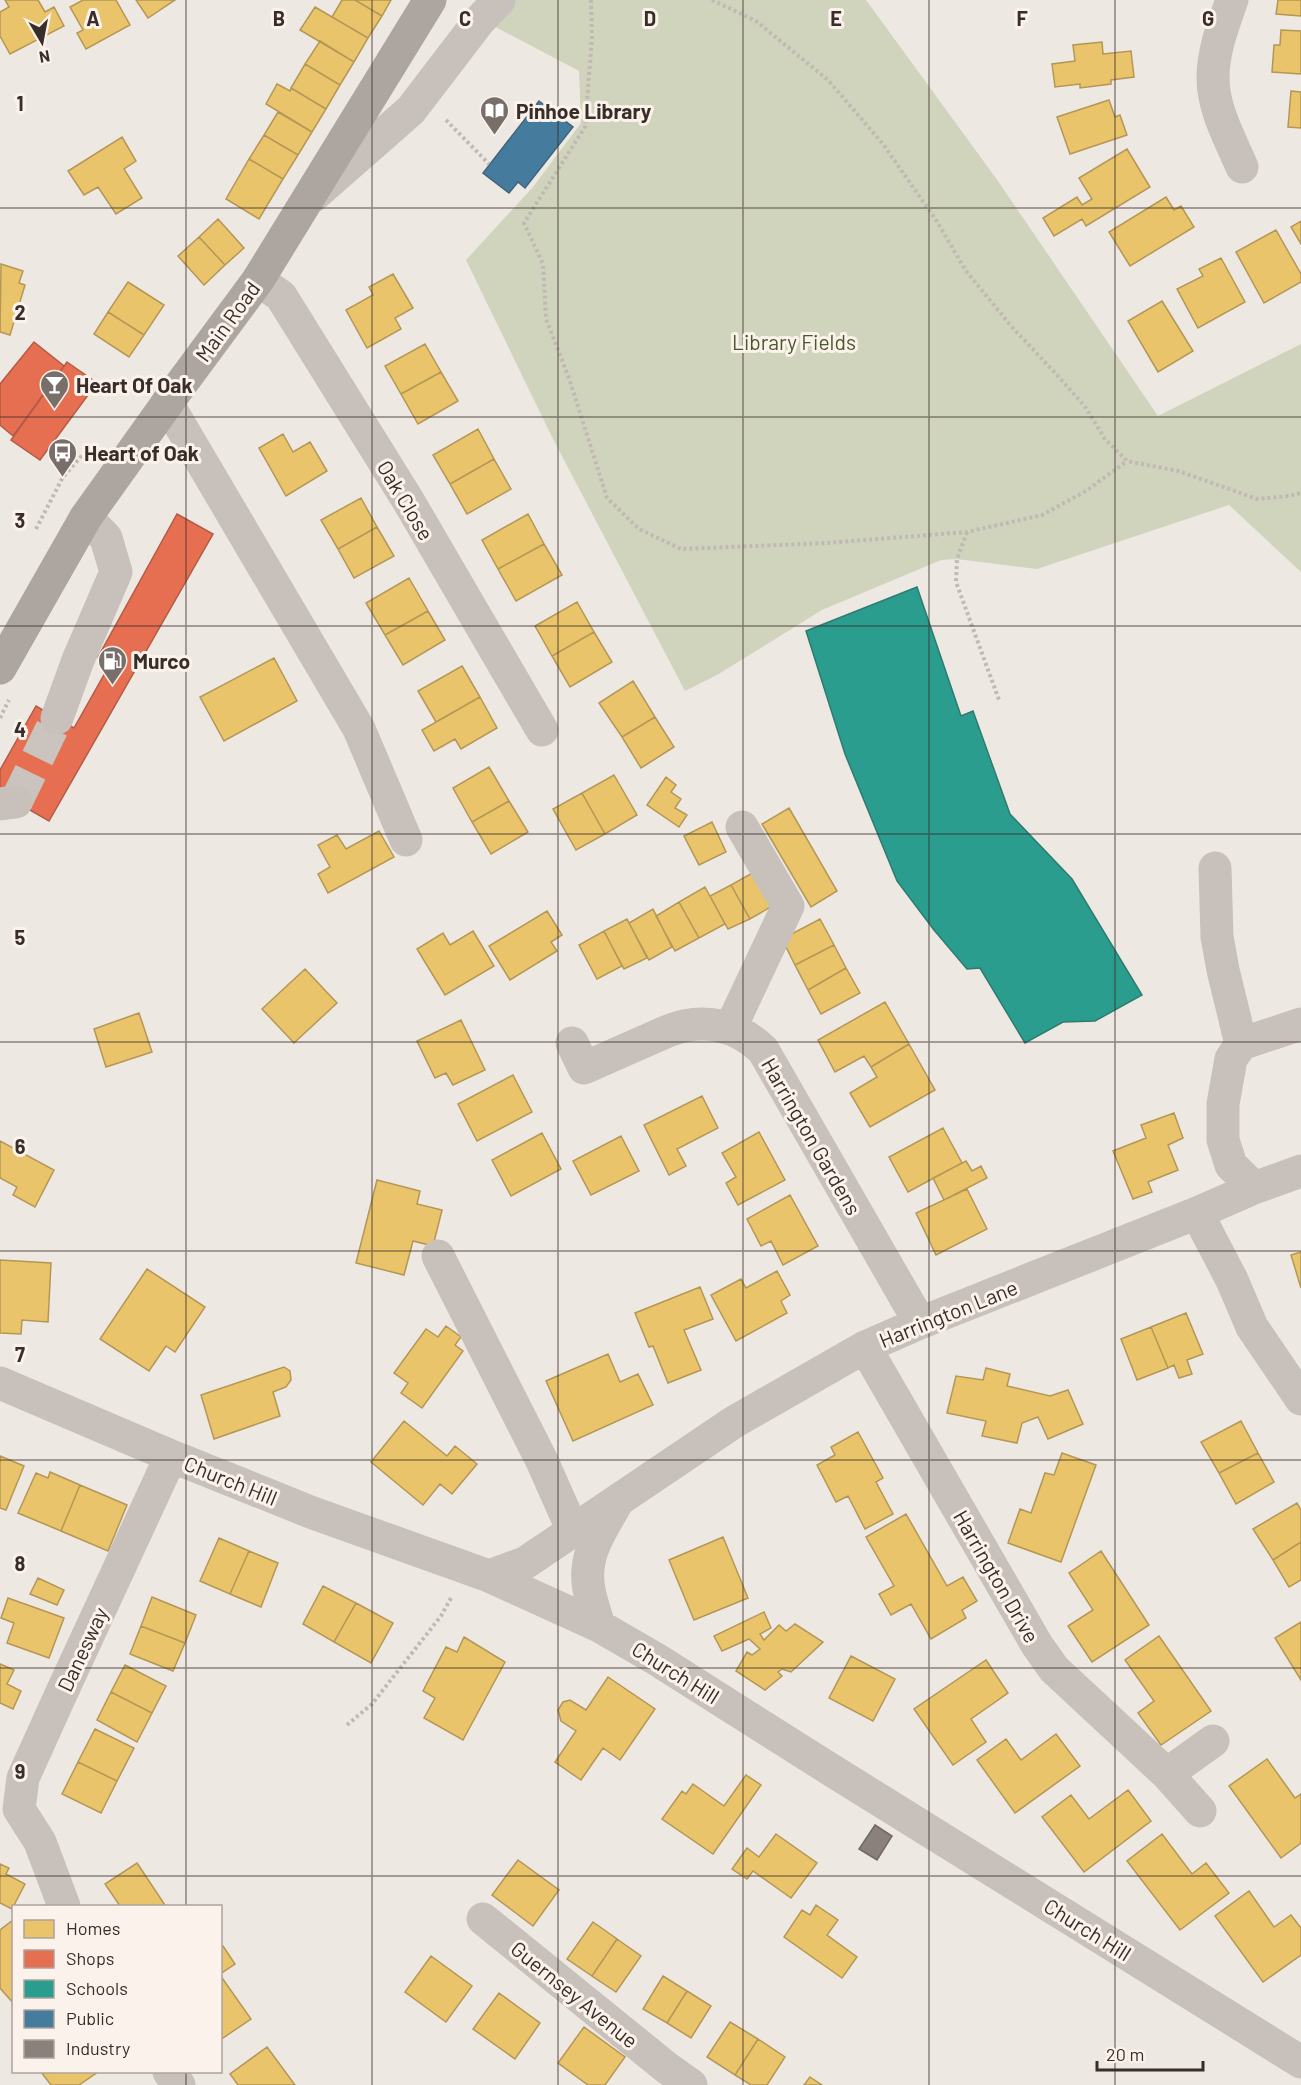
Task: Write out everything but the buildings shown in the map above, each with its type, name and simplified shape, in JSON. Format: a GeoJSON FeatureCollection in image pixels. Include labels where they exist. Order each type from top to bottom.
{"type":"FeatureCollection","features":[{"type":"Feature","properties":{"kind":"main road","name":"Main Road"},"geometry":{"type":"LineString","coordinates":[[0,668],[86,518],[258,280],[430,0]]}},
{"type":"Feature","properties":{"kind":"street"},"geometry":{"type":"LineString","coordinates":[[305,203],[411,110],[479,21],[500,0]]}},
{"type":"Feature","properties":{"kind":"street"},"geometry":{"type":"LineString","coordinates":[[1232,0],[1218,41],[1213,77],[1215,97],[1222,122],[1242,167]]}},
{"type":"Feature","properties":{"kind":"street","name":"Oak Close"},"geometry":{"type":"LineString","coordinates":[[258,280],[281,296],[409,502],[542,730]]}},
{"type":"Feature","properties":{"kind":"street"},"geometry":{"type":"LineString","coordinates":[[167,403],[359,729],[406,840]]}},
{"type":"Feature","properties":{"kind":"street"},"geometry":{"type":"LineString","coordinates":[[57,718],[78,660],[116,572],[106,538],[86,518]]}},
{"type":"Feature","properties":{"kind":"street"},"geometry":{"type":"LineString","coordinates":[[730,1029],[742,999],[788,906],[742,827]]}},
{"type":"Feature","properties":{"kind":"street"},"geometry":{"type":"LineString","coordinates":[[1215,868],[1217,937],[1241,1044]]}},
{"type":"Feature","properties":{"kind":"street","name":"Harrington Gardens"},"geometry":{"type":"LineString","coordinates":[[572,1043],[584,1068],[681,1025],[696,1023],[730,1029],[756,1043],[763,1050],[920,1323]]}},
{"type":"Feature","properties":{"kind":"street"},"geometry":{"type":"LineString","coordinates":[[1254,1188],[1231,1165],[1223,1140],[1223,1104],[1231,1059],[1241,1044],[1301,1024]]}},
{"type":"Feature","properties":{"kind":"street","name":"Harrington Lane"},"geometry":{"type":"LineString","coordinates":[[479,1573],[525,1563],[734,1422],[865,1347],[1254,1188],[1301,1171]]}},
{"type":"Feature","properties":{"kind":"street"},"geometry":{"type":"LineString","coordinates":[[1197,1213],[1207,1228],[1252,1327],[1301,1399]]}},
{"type":"Feature","properties":{"kind":"street"},"geometry":{"type":"LineString","coordinates":[[438,1256],[542,1461],[573,1531]]}},
{"type":"Feature","properties":{"kind":"street","name":"Harrington Drive"},"geometry":{"type":"LineString","coordinates":[[865,1347],[1037,1645],[1054,1669],[1167,1774],[1200,1811]]}},
{"type":"Feature","properties":{"kind":"street","name":"Church Hill"},"geometry":{"type":"LineString","coordinates":[[0,1383],[171,1456],[313,1513],[479,1573],[599,1626],[656,1659],[1301,2062]]}},
{"type":"Feature","properties":{"kind":"street","name":"Danesway"},"geometry":{"type":"LineString","coordinates":[[64,1905],[40,1842],[19,1809],[23,1778],[171,1456]]}},
{"type":"Feature","properties":{"kind":"street","name":"Harrington Lane"},"geometry":{"type":"LineString","coordinates":[[599,1626],[589,1593],[588,1569],[596,1542],[618,1500]]}},
{"type":"Feature","properties":{"kind":"street"},"geometry":{"type":"LineString","coordinates":[[1167,1774],[1213,1741]]}},
{"type":"Feature","properties":{"kind":"street","name":"Guernsey Avenue"},"geometry":{"type":"LineString","coordinates":[[483,1919],[671,2079]]}},
{"type":"Feature","properties":{"kind":"path"},"geometry":{"type":"LineString","coordinates":[[591,0],[592,38],[585,127],[524,223],[543,264],[546,319],[607,498],[639,529],[681,549],[826,543],[967,532],[1042,515],[1086,491],[1127,461]]}},
{"type":"Feature","properties":{"kind":"path"},"geometry":{"type":"LineString","coordinates":[[712,0],[756,21],[828,80],[883,144],[936,220],[966,271],[1012,327],[1086,408],[1105,439],[1127,461],[1178,471],[1257,499],[1301,493]]}},
{"type":"Feature","properties":{"kind":"path"},"geometry":{"type":"LineString","coordinates":[[420,98],[434,107],[489,164]]}},
{"type":"Feature","properties":{"kind":"path"},"geometry":{"type":"LineString","coordinates":[[967,532],[957,559],[956,582],[999,700]]}},
{"type":"Feature","properties":{"kind":"path"},"geometry":{"type":"LineString","coordinates":[[347,1725],[372,1704],[441,1616],[479,1573]]}},
{"type":"Feature","properties":{"kind":"green space","name":"Library Fields"},"geometry":{"type":"Polygon","coordinates":[[[509,0],[866,0],[998,181],[1158,416],[1301,344],[1301,572],[1229,505],[1037,569],[957,559],[941,560],[822,610],[717,675],[685,691],[552,437],[466,260],[533,187],[581,123],[579,71],[486,22],[509,0]]]}},
{"type":"Feature","properties":{"kind":"tunnel"},"geometry":{"type":"LineString","coordinates":[[16,802],[57,718]]}},
{"type":"Feature","properties":{"kind":"place","name":"Pinhoe Library"},"geometry":{"type":"Point","coordinates":[495,136]}},
{"type":"Feature","properties":{"kind":"place","name":"Heart Of Oak"},"geometry":{"type":"Point","coordinates":[55,410]}},
{"type":"Feature","properties":{"kind":"place","name":"Heart of Oak"},"geometry":{"type":"Point","coordinates":[63,478]}},
{"type":"Feature","properties":{"kind":"place","name":"Murco"},"geometry":{"type":"Point","coordinates":[112,686]}}]}
